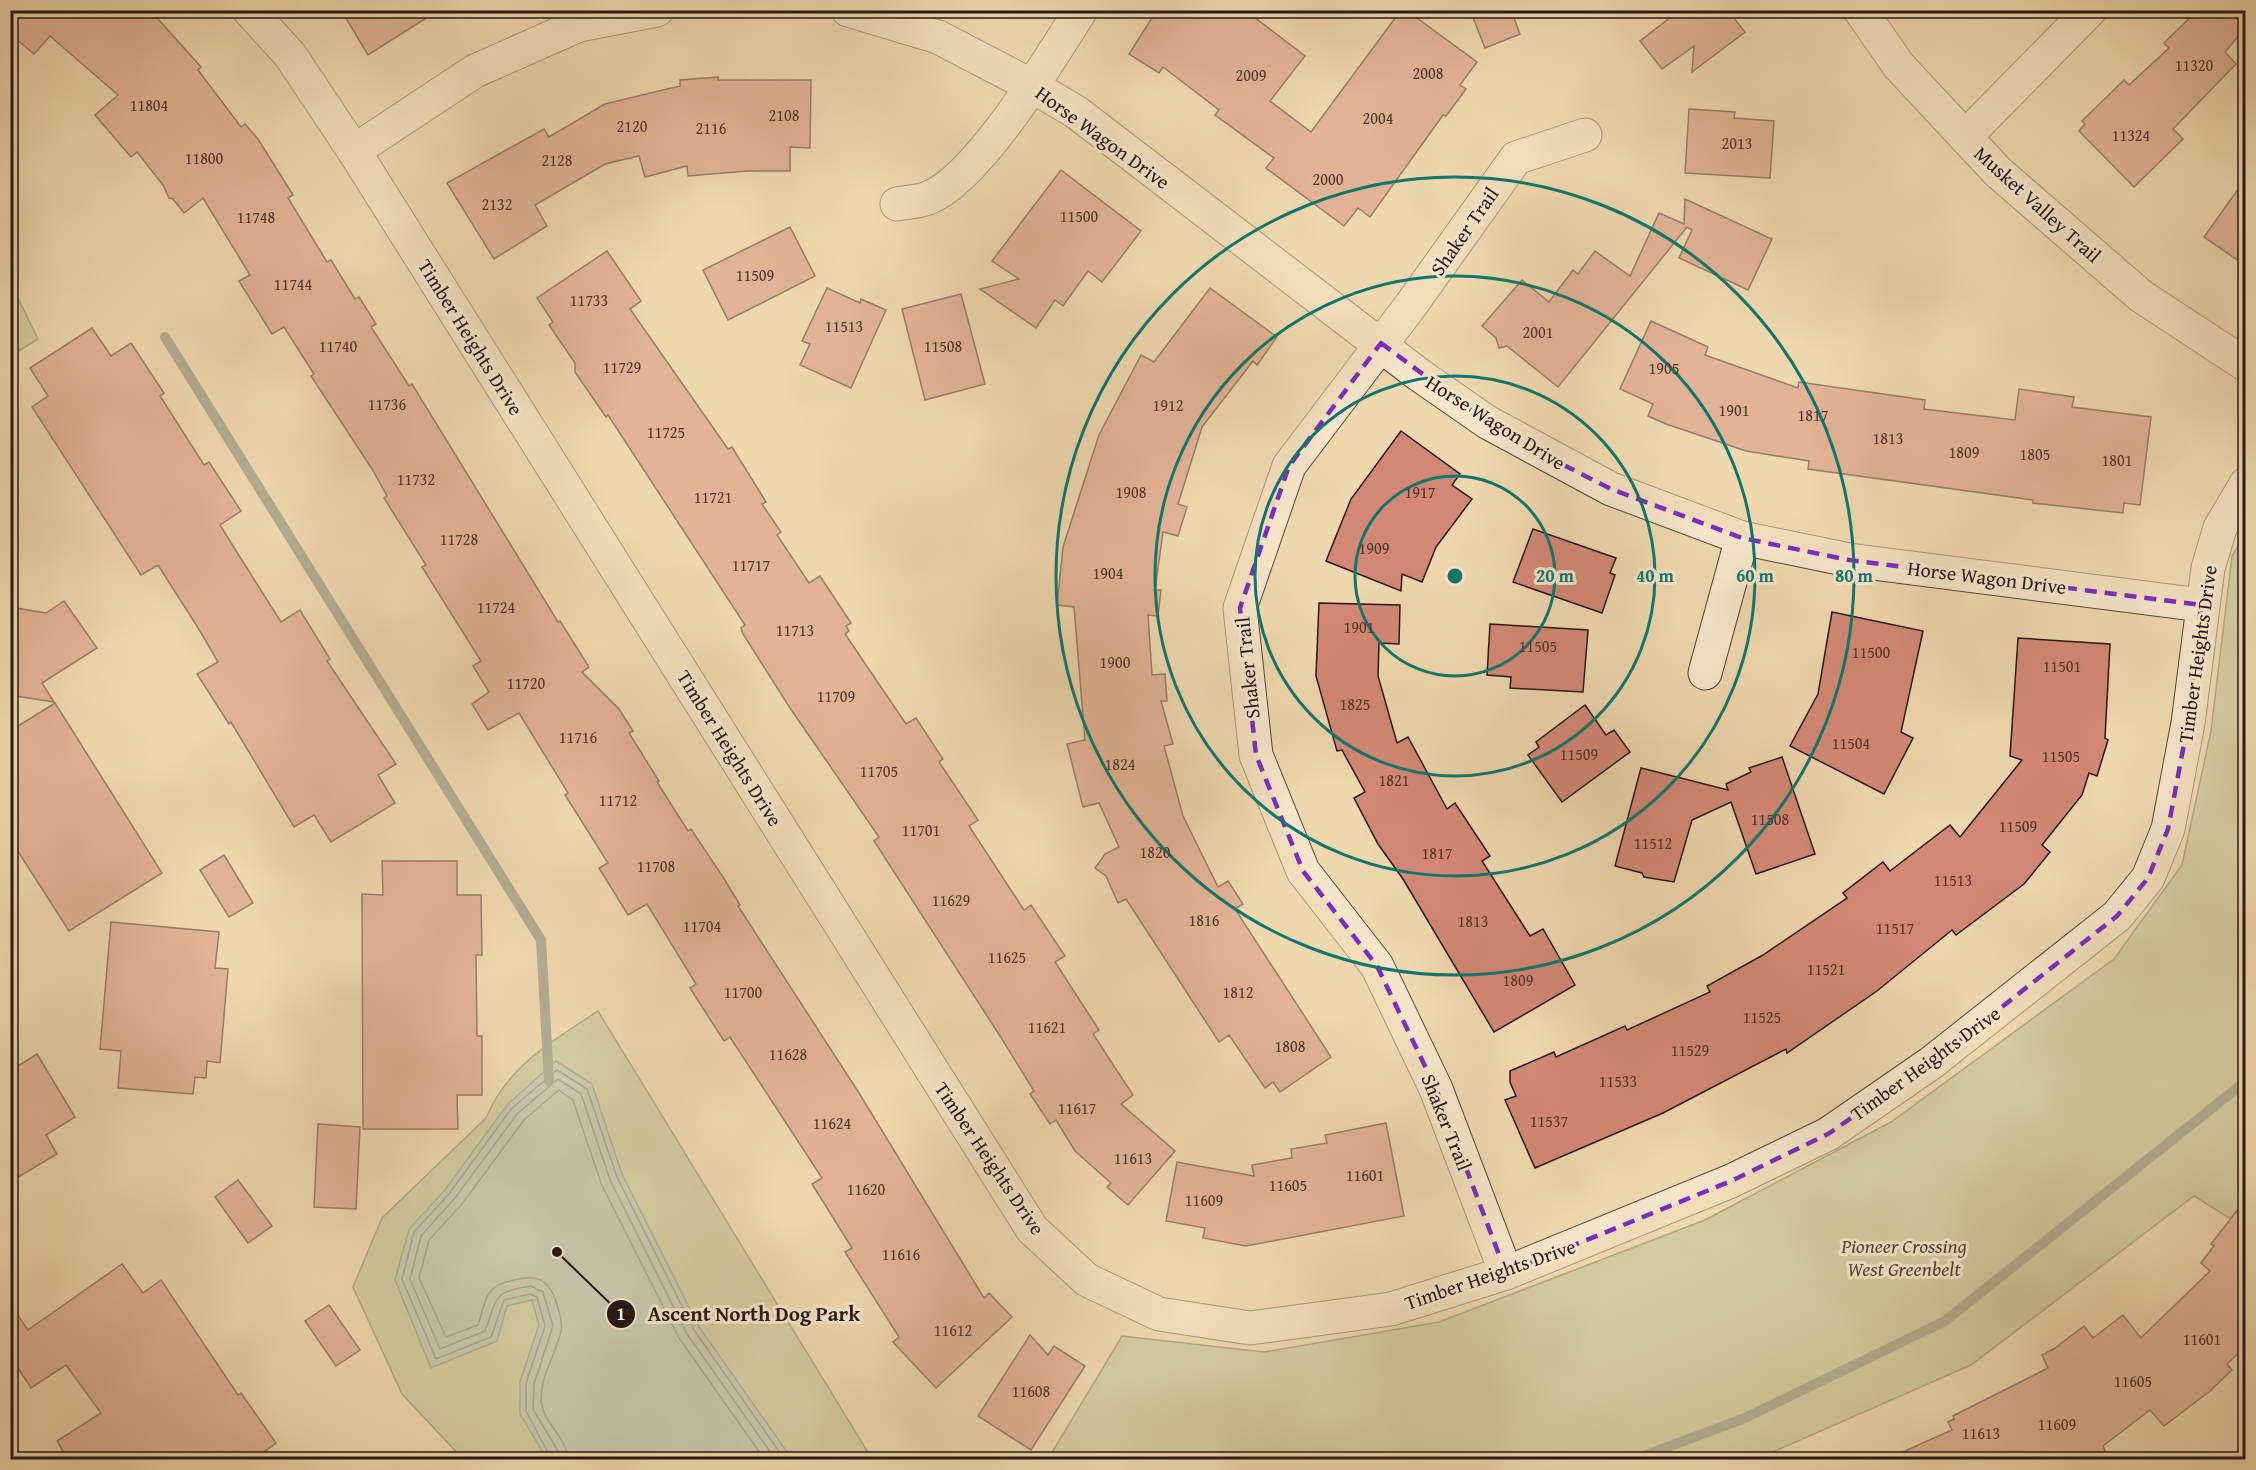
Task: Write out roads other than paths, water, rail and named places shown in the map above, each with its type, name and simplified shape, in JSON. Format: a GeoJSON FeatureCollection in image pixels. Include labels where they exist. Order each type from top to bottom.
{"type":"FeatureCollection","features":[{"type":"Feature","properties":{"kind":"street","name":"Timber Heights Drive"},"geometry":{"type":"LineString","coordinates":[[249,10],[290,56],[354,150],[1032,1228],[1087,1280],[1159,1314],[1250,1328],[1391,1309],[1506,1273],[1731,1181],[1828,1134],[1931,1063],[2117,916],[2148,878],[2168,829],[2188,723],[2201,605],[2208,568],[2220,528],[2246,484]]}},
{"type":"Feature","properties":{"kind":"street"},"geometry":{"type":"LineString","coordinates":[[354,150],[475,70],[579,25],[657,10]]}},
{"type":"Feature","properties":{"kind":"street","name":"Horse Wagon Drive"},"geometry":{"type":"LineString","coordinates":[[848,10],[938,37],[1032,86],[1076,112],[1381,343],[1418,374],[1487,422],[1611,489],[1742,538],[1849,560],[2201,605]]}},
{"type":"Feature","properties":{"kind":"street"},"geometry":{"type":"LineString","coordinates":[[897,204],[928,198],[961,177],[1032,86],[1081,10]]}},
{"type":"Feature","properties":{"kind":"street","name":"Musket Valley Trail"},"geometry":{"type":"LineString","coordinates":[[1860,10],[1899,66],[1998,172],[2141,296],[2246,365]]}},
{"type":"Feature","properties":{"kind":"street"},"geometry":{"type":"LineString","coordinates":[[1965,137],[2090,10]]}},
{"type":"Feature","properties":{"kind":"street","name":"Shaker Trail"},"geometry":{"type":"LineString","coordinates":[[1506,1273],[1436,1089],[1377,966],[1303,872],[1256,755],[1240,608],[1289,466],[1411,305],[1516,158],[1585,135]]}},
{"type":"Feature","properties":{"kind":"street"},"geometry":{"type":"LineString","coordinates":[[1705,673],[1742,538]]}},
{"type":"Feature","properties":{"kind":"water"},"geometry":{"type":"Polygon","coordinates":[[[556,1061],[592,1084],[622,1174],[699,1327],[792,1459],[547,1459],[520,1414],[520,1382],[539,1325],[532,1300],[507,1306],[497,1341],[431,1368],[395,1280],[409,1229],[445,1190],[507,1105],[556,1061]]]}},
{"type":"Feature","properties":{"kind":"waterway"},"geometry":{"type":"LineString","coordinates":[[165,337],[541,940],[549,1081]]}},
{"type":"Feature","properties":{"kind":"waterway"},"geometry":{"type":"LineString","coordinates":[[1633,1460],[1745,1418],[1945,1321],[2246,1081]]}},
{"type":"Feature","properties":{"kind":"place","name":"Ascent North Dog Park"},"geometry":{"type":"Point","coordinates":[557,1252]}},
{"type":"Feature","properties":{"kind":"park label","name":"Pioneer Crossing West Greenbelt"},"geometry":{"type":"Point","coordinates":[1904,1256]}}]}
